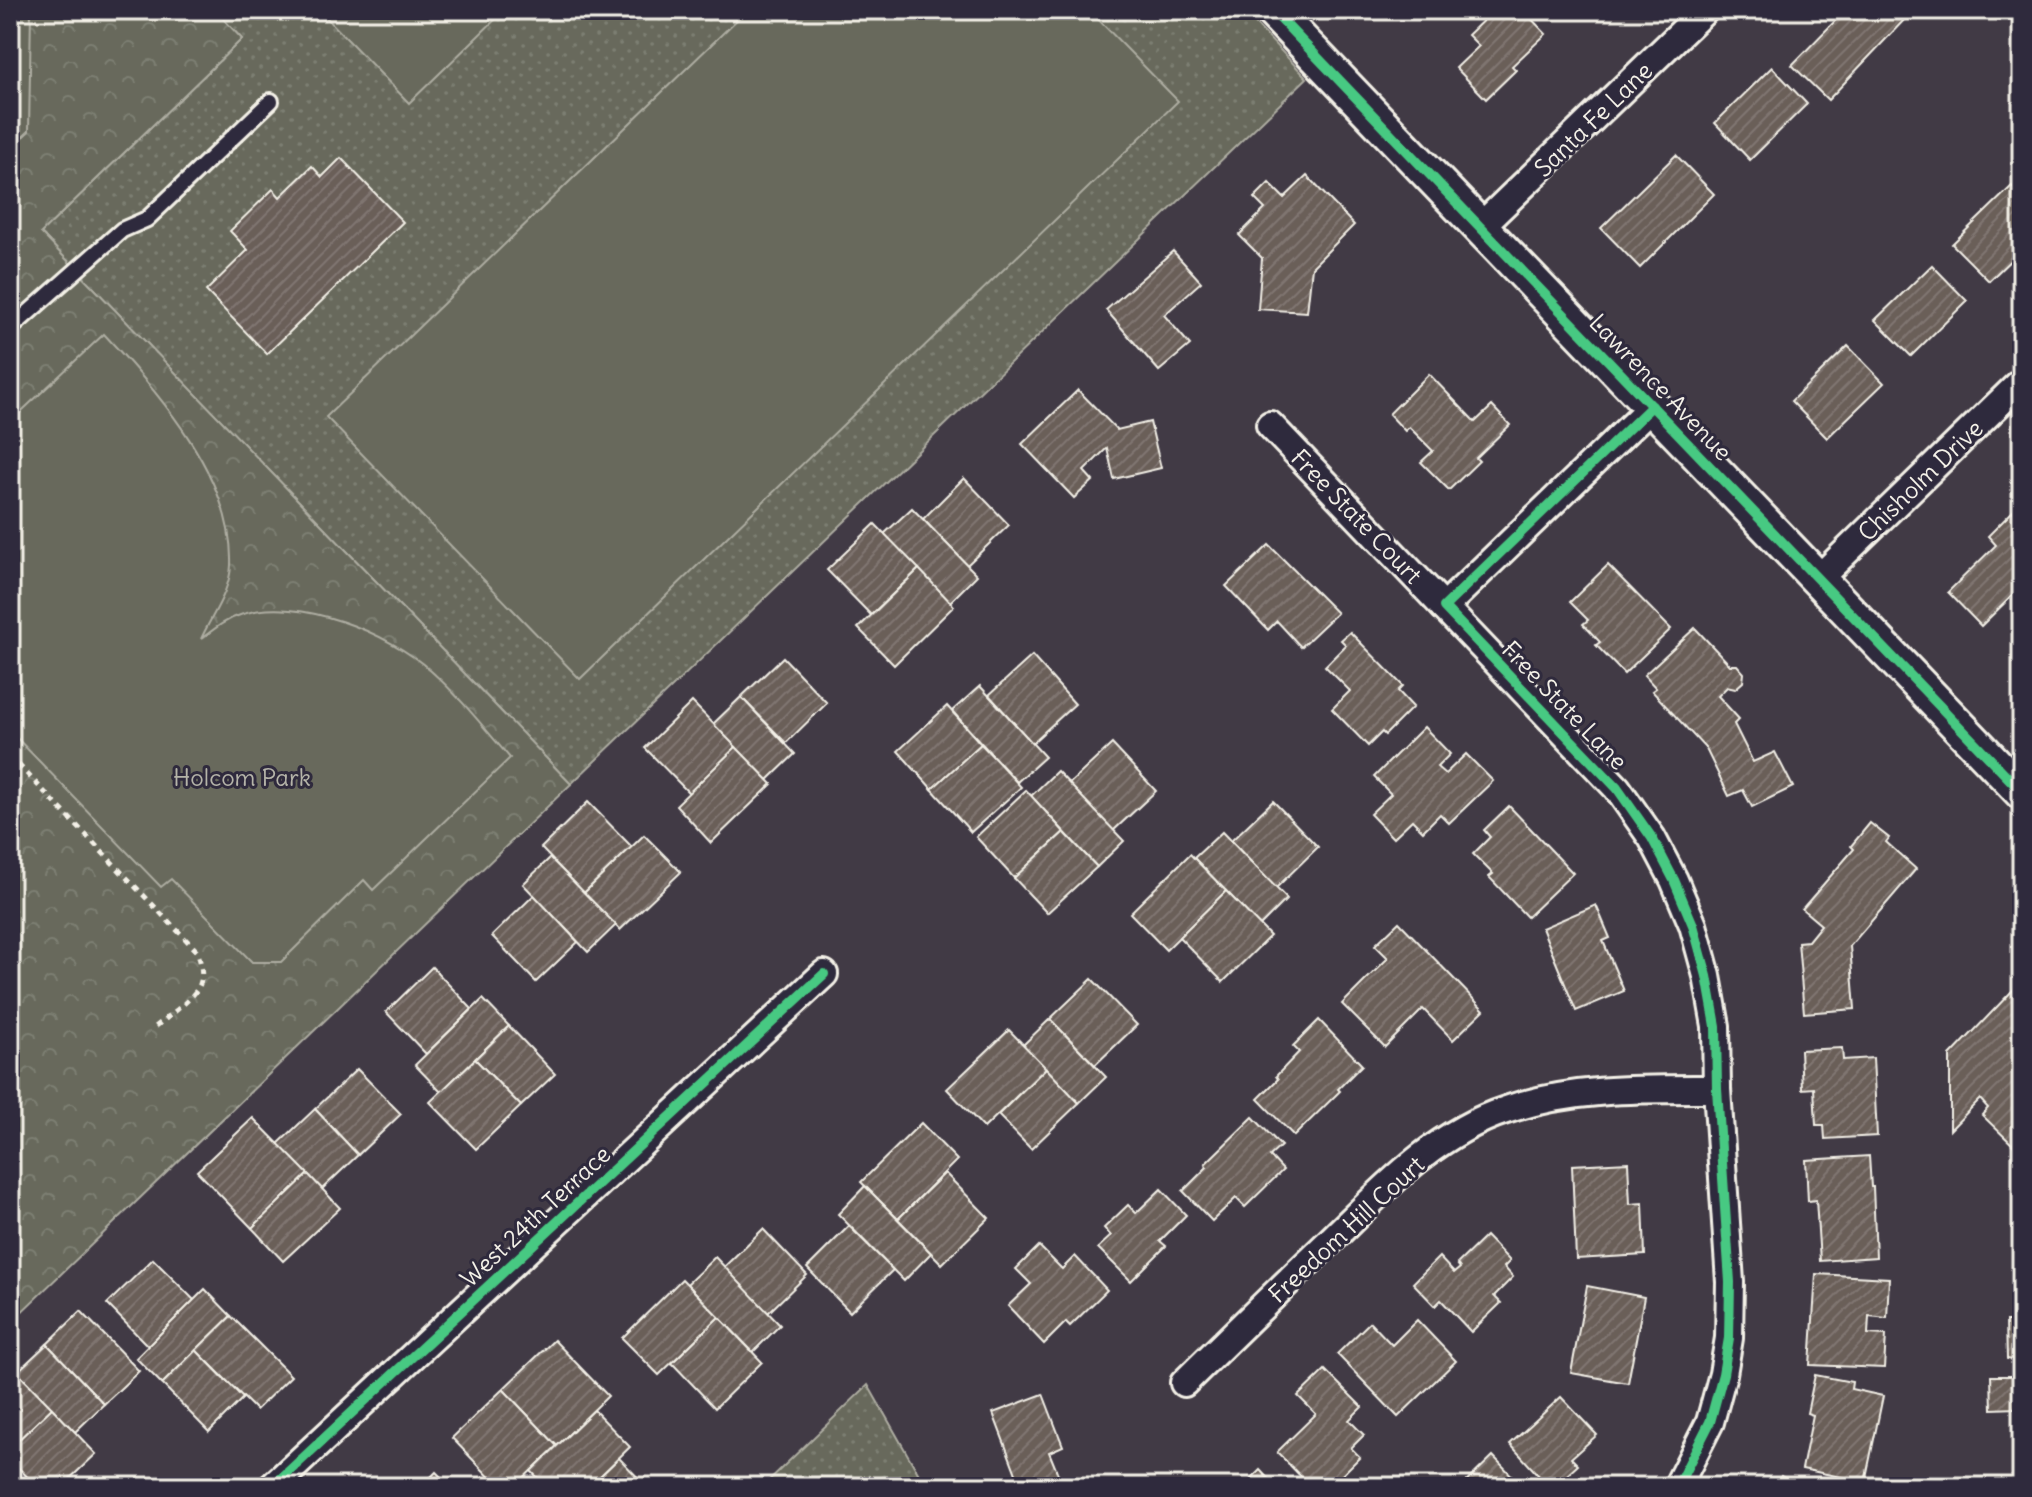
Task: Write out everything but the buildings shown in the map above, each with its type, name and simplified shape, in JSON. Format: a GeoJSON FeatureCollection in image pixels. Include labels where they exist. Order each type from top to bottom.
{"type":"FeatureCollection","features":[{"type":"Feature","properties":{"kind":"street","name":"Lawrence Avenue"},"geometry":{"type":"LineString","coordinates":[[1272,10],[2022,792]]}},
{"type":"Feature","properties":{"kind":"street","name":"Santa Fe Lane"},"geometry":{"type":"LineString","coordinates":[[1480,227],[1705,10]]}},
{"type":"Feature","properties":{"kind":"street","name":"Chisholm Drive"},"geometry":{"type":"LineString","coordinates":[[1818,579],[2022,381]]}},
{"type":"Feature","properties":{"kind":"street"},"geometry":{"type":"LineString","coordinates":[[1444,607],[1652,406]]}},
{"type":"Feature","properties":{"kind":"street","name":"Free State Court"},"geometry":{"type":"LineString","coordinates":[[1270,425],[1444,607]]}},
{"type":"Feature","properties":{"kind":"street","name":"Free State Lane"},"geometry":{"type":"LineString","coordinates":[[1444,607],[1617,788],[1652,838],[1674,880],[1693,925],[1707,976],[1716,1026],[1717,1089],[1730,1282],[1729,1338],[1710,1422],[1677,1487]]}},
{"type":"Feature","properties":{"kind":"street","name":"West 24th Terrace"},"geometry":{"type":"LineString","coordinates":[[272,1487],[824,974]]}},
{"type":"Feature","properties":{"kind":"street","name":"Freedom Hill Court"},"geometry":{"type":"LineString","coordinates":[[1184,1383],[1400,1173],[1440,1142],[1506,1110],[1553,1097],[1630,1089],[1717,1089]]}},
{"type":"Feature","properties":{"kind":"lane"},"geometry":{"type":"LineString","coordinates":[[10,329],[122,230],[147,219],[271,101]]}},
{"type":"Feature","properties":{"kind":"path"},"geometry":{"type":"LineString","coordinates":[[10,756],[198,952],[202,969],[200,984],[154,1028]]}},
{"type":"Feature","properties":{"kind":"green space","name":"Holcom Park"},"geometry":{"type":"Polygon","coordinates":[[[10,10],[215,10],[242,39],[41,233],[571,784],[10,1323],[10,10]]]}},
{"type":"Feature","properties":{"kind":"green space"},"geometry":{"type":"Polygon","coordinates":[[[10,10],[31,10],[29,131],[10,149],[10,10]]]}},
{"type":"Feature","properties":{"kind":"green space"},"geometry":{"type":"Polygon","coordinates":[[[215,10],[1242,10],[1307,78],[571,784],[41,233],[242,39],[215,10]]]}},
{"type":"Feature","properties":{"kind":"green space"},"geometry":{"type":"Polygon","coordinates":[[[319,10],[505,10],[409,103],[319,10]]]}},
{"type":"Feature","properties":{"kind":"green space"},"geometry":{"type":"Polygon","coordinates":[[[747,10],[1089,10],[1178,101],[580,679],[326,417],[747,10]]]}},
{"type":"Feature","properties":{"kind":"green space"},"geometry":{"type":"Polygon","coordinates":[[[104,334],[169,410],[207,470],[220,501],[229,533],[230,575],[201,639],[231,619],[265,610],[316,614],[368,632],[413,657],[431,671],[510,758],[373,890],[364,880],[281,962],[252,962],[171,879],[161,887],[10,731],[10,422],[104,334]]]}},
{"type":"Feature","properties":{"kind":"green space"},"geometry":{"type":"Polygon","coordinates":[[[868,1385],[926,1487],[762,1487],[868,1385]]]}},
{"type":"Feature","properties":{"kind":"cycle path"},"geometry":{"type":"LineString","coordinates":[[1272,10],[2022,792]]}},
{"type":"Feature","properties":{"kind":"cycle path"},"geometry":{"type":"LineString","coordinates":[[1652,406],[1444,607],[1617,788],[1652,838],[1674,880],[1693,925],[1707,976],[1716,1026],[1717,1089],[1730,1282],[1729,1338],[1710,1422],[1677,1487]]}},
{"type":"Feature","properties":{"kind":"cycle path"},"geometry":{"type":"LineString","coordinates":[[272,1487],[824,974]]}}]}
